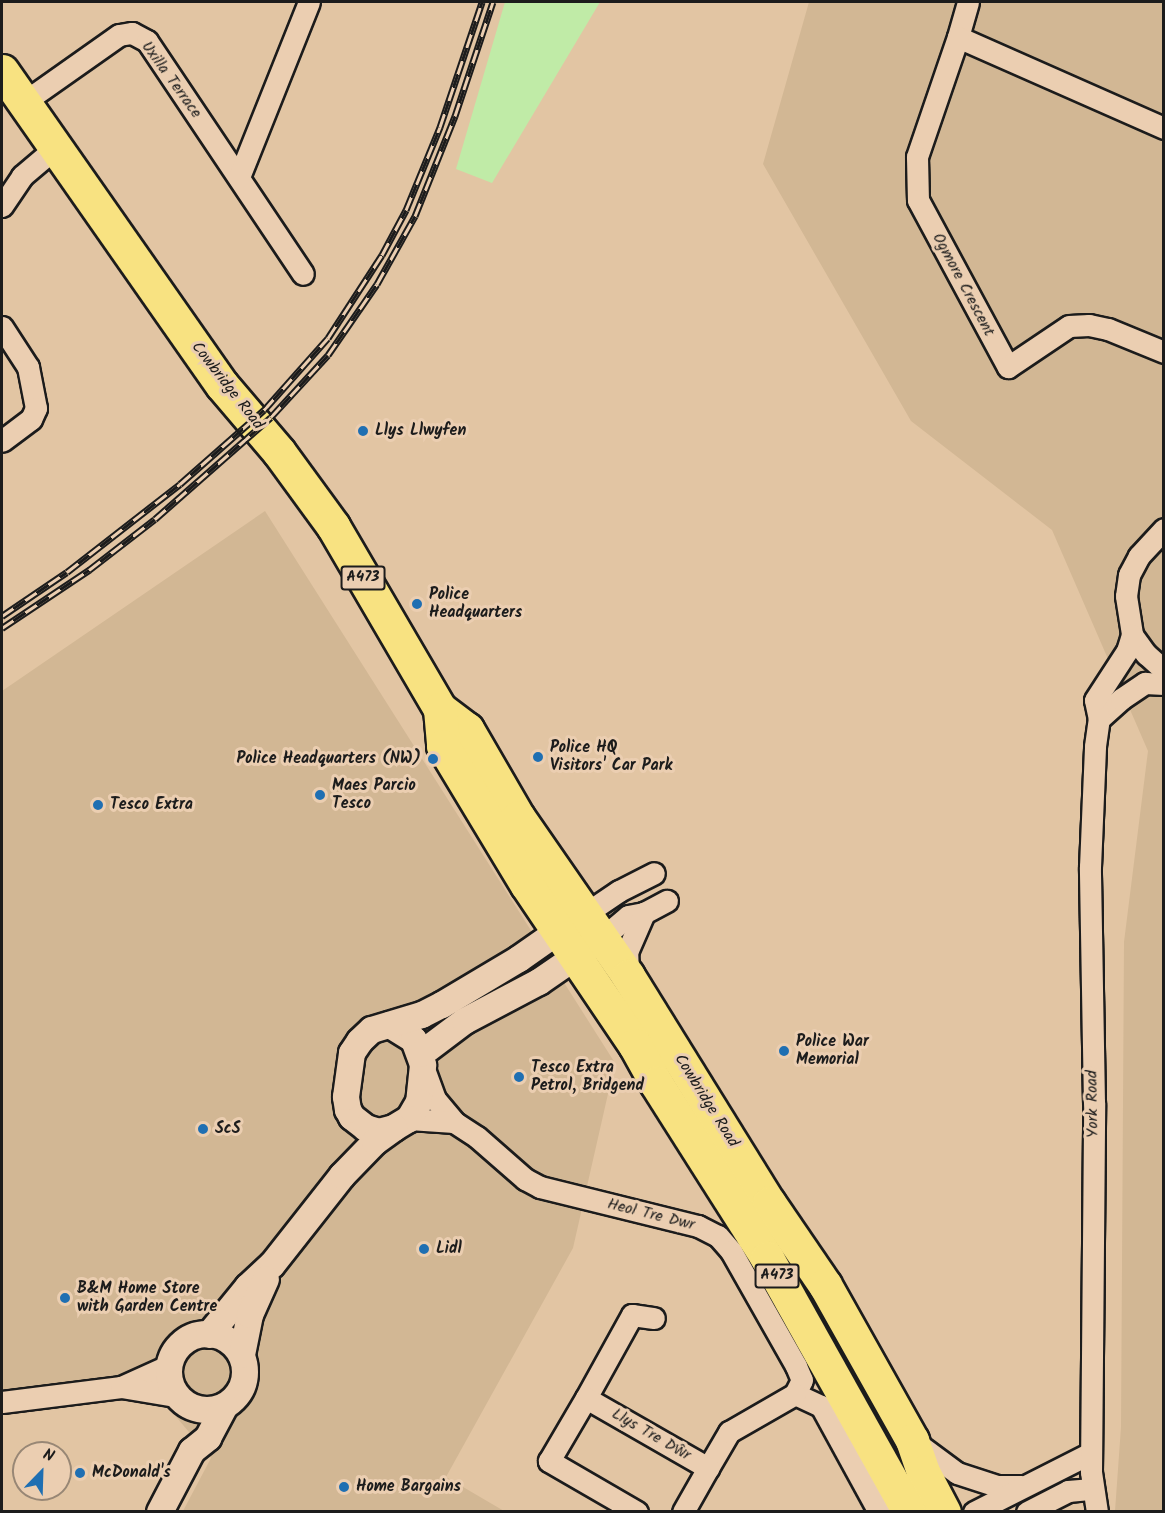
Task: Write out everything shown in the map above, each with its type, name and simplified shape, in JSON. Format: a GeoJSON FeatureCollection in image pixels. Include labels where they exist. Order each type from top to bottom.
{"type":"FeatureCollection","features":[{"type":"Feature","properties":{"kind":"main road","name":"Cowbridge Road"},"geometry":{"type":"LineString","coordinates":[[2,71],[222,385],[279,452],[333,526],[440,709],[442,746],[527,885],[628,976],[769,1203],[825,1284],[912,1440],[923,1472],[944,1512]]}},
{"type":"Feature","properties":{"kind":"main road","name":"Cowbridge Road"},"geometry":{"type":"LineString","coordinates":[[580,935],[656,1083],[767,1258],[909,1512]]}},
{"type":"Feature","properties":{"kind":"street"},"geometry":{"type":"LineString","coordinates":[[239,177],[309,2]]}},
{"type":"Feature","properties":{"kind":"street","name":"Ogmore Crescent"},"geometry":{"type":"LineString","coordinates":[[968,2],[916,157],[918,200],[1008,367],[1069,326],[1089,325],[1108,329],[1164,351]]}},
{"type":"Feature","properties":{"kind":"street","name":"Uxilla Terrace"},"geometry":{"type":"LineString","coordinates":[[24,102],[119,35],[132,33],[147,41],[303,274]]}},
{"type":"Feature","properties":{"kind":"street"},"geometry":{"type":"LineString","coordinates":[[958,37],[1164,128]]}},
{"type":"Feature","properties":{"kind":"street"},"geometry":{"type":"LineString","coordinates":[[2,206],[22,176],[55,148]]}},
{"type":"Feature","properties":{"kind":"street"},"geometry":{"type":"LineString","coordinates":[[2,327],[28,367],[36,408],[32,419],[2,441]]}},
{"type":"Feature","properties":{"kind":"street"},"geometry":{"type":"LineString","coordinates":[[1164,529],[1139,556],[1130,575],[1126,596],[1132,635],[1146,654],[1164,670]]}},
{"type":"Feature","properties":{"kind":"street","name":"York Road"},"geometry":{"type":"LineString","coordinates":[[1097,1512],[1092,1489],[1091,1453],[1094,1103],[1090,867],[1095,746],[1099,719],[1095,700],[1127,651],[1132,635]]}},
{"type":"Feature","properties":{"kind":"street"},"geometry":{"type":"LineString","coordinates":[[1099,719],[1121,699],[1145,683],[1164,684]]}},
{"type":"Feature","properties":{"kind":"street"},"geometry":{"type":"LineString","coordinates":[[422,1059],[465,1021],[539,981],[619,891],[654,873]]}},
{"type":"Feature","properties":{"kind":"street"},"geometry":{"type":"LineString","coordinates":[[342,1176],[353,1144],[352,1117],[346,1097],[352,1053],[372,1030],[422,1015],[580,935],[628,916],[644,913],[667,901]]}},
{"type":"Feature","properties":{"kind":"street"},"geometry":{"type":"LineString","coordinates":[[628,976],[627,952],[644,913]]}},
{"type":"Feature","properties":{"kind":"street"},"geometry":{"type":"LineString","coordinates":[[210,1335],[248,1287],[272,1265],[342,1176],[375,1142],[401,1124],[419,1102],[422,1059],[410,1036],[390,1025]]}},
{"type":"Feature","properties":{"kind":"street","name":"Heol Tre Dwr"},"geometry":{"type":"LineString","coordinates":[[422,1059],[435,1099],[454,1122],[477,1137],[525,1179],[540,1187],[698,1226],[718,1236],[731,1251],[796,1366],[802,1380],[795,1394]]}},
{"type":"Feature","properties":{"kind":"street"},"geometry":{"type":"LineString","coordinates":[[352,1117],[366,1128],[379,1132],[401,1124]]}},
{"type":"Feature","properties":{"kind":"street","name":"Heol Tre Dwr"},"geometry":{"type":"LineString","coordinates":[[401,1124],[454,1122]]}},
{"type":"Feature","properties":{"kind":"street"},"geometry":{"type":"LineString","coordinates":[[160,1512],[192,1451],[208,1438],[225,1406],[241,1390],[245,1378],[242,1355],[250,1315],[272,1265]]}},
{"type":"Feature","properties":{"kind":"street"},"geometry":{"type":"LineString","coordinates":[[637,1512],[549,1461],[632,1315],[654,1318]]}},
{"type":"Feature","properties":{"kind":"street"},"geometry":{"type":"LineString","coordinates":[[192,1451],[192,1431],[169,1378],[170,1365],[178,1347],[187,1340],[210,1335],[232,1344],[242,1355]]}},
{"type":"Feature","properties":{"kind":"street"},"geometry":{"type":"LineString","coordinates":[[121,1388],[170,1365]]}},
{"type":"Feature","properties":{"kind":"street"},"geometry":{"type":"LineString","coordinates":[[2,1402],[121,1388],[179,1400],[204,1410],[225,1406]]}},
{"type":"Feature","properties":{"kind":"street"},"geometry":{"type":"LineString","coordinates":[[795,1394],[821,1406],[879,1512]]}},
{"type":"Feature","properties":{"kind":"street","name":"Llys Tre Dŵr"},"geometry":{"type":"LineString","coordinates":[[586,1398],[708,1468],[729,1432],[795,1394]]}},
{"type":"Feature","properties":{"kind":"street"},"geometry":{"type":"LineString","coordinates":[[912,1440],[957,1473],[997,1486],[1022,1486]]}},
{"type":"Feature","properties":{"kind":"street"},"geometry":{"type":"LineString","coordinates":[[974,1512],[1091,1453]]}},
{"type":"Feature","properties":{"kind":"street"},"geometry":{"type":"LineString","coordinates":[[683,1512],[708,1468]]}},
{"type":"Feature","properties":{"kind":"street"},"geometry":{"type":"LineString","coordinates":[[1027,1512],[1068,1491],[1092,1489]]}},
{"type":"Feature","properties":{"kind":"shaded area"},"geometry":{"type":"Polygon","coordinates":[[[809,2],[1163,2],[1163,1511],[1115,1511],[1121,1427],[1124,942],[1148,751],[1052,530],[911,421],[763,164],[809,2]]]}},
{"type":"Feature","properties":{"kind":"shaded area"},"geometry":{"type":"Polygon","coordinates":[[[265,511],[615,1063],[573,1248],[446,1477],[504,1511],[183,1511],[211,1458],[172,1412],[124,1374],[2,1392],[2,691],[265,511]]]}},
{"type":"Feature","properties":{"kind":"green space"},"geometry":{"type":"Polygon","coordinates":[[[505,2],[600,2],[492,183],[456,169],[505,2]]]}},
{"type":"Feature","properties":{"kind":"railway"},"geometry":{"type":"LineString","coordinates":[[2,616],[67,572],[180,484],[264,410],[328,338],[382,255],[406,210],[440,127],[482,2]]}},
{"type":"Feature","properties":{"kind":"railway"},"geometry":{"type":"LineString","coordinates":[[2,628],[89,570],[155,519],[271,417],[328,355],[377,284],[415,216],[455,116],[493,2]]}},
{"type":"Feature","properties":{"kind":"place","name":"Llys Llwyfen"},"geometry":{"type":"Point","coordinates":[363,431]}},
{"type":"Feature","properties":{"kind":"place","name":"Police Headquarters"},"geometry":{"type":"Point","coordinates":[417,604]}},
{"type":"Feature","properties":{"kind":"place","name":"Police HQ Visitors' Car Park"},"geometry":{"type":"Point","coordinates":[538,757]}},
{"type":"Feature","properties":{"kind":"place","name":"Police Headquarters (NW)"},"geometry":{"type":"Point","coordinates":[433,759]}},
{"type":"Feature","properties":{"kind":"place","name":"Maes Parcio Tesco"},"geometry":{"type":"Point","coordinates":[320,795]}},
{"type":"Feature","properties":{"kind":"place","name":"Tesco Extra"},"geometry":{"type":"Point","coordinates":[98,805]}},
{"type":"Feature","properties":{"kind":"place","name":"Police War Memorial"},"geometry":{"type":"Point","coordinates":[784,1051]}},
{"type":"Feature","properties":{"kind":"place","name":"Tesco Extra Petrol, Bridgend"},"geometry":{"type":"Point","coordinates":[519,1077]}},
{"type":"Feature","properties":{"kind":"place","name":"ScS"},"geometry":{"type":"Point","coordinates":[203,1129]}},
{"type":"Feature","properties":{"kind":"place","name":"Lidl"},"geometry":{"type":"Point","coordinates":[424,1249]}},
{"type":"Feature","properties":{"kind":"place","name":"B&M Home Store with Garden Centre"},"geometry":{"type":"Point","coordinates":[65,1298]}},
{"type":"Feature","properties":{"kind":"place","name":"McDonald's"},"geometry":{"type":"Point","coordinates":[80,1473]}},
{"type":"Feature","properties":{"kind":"place","name":"Home Bargains"},"geometry":{"type":"Point","coordinates":[344,1487]}}]}
